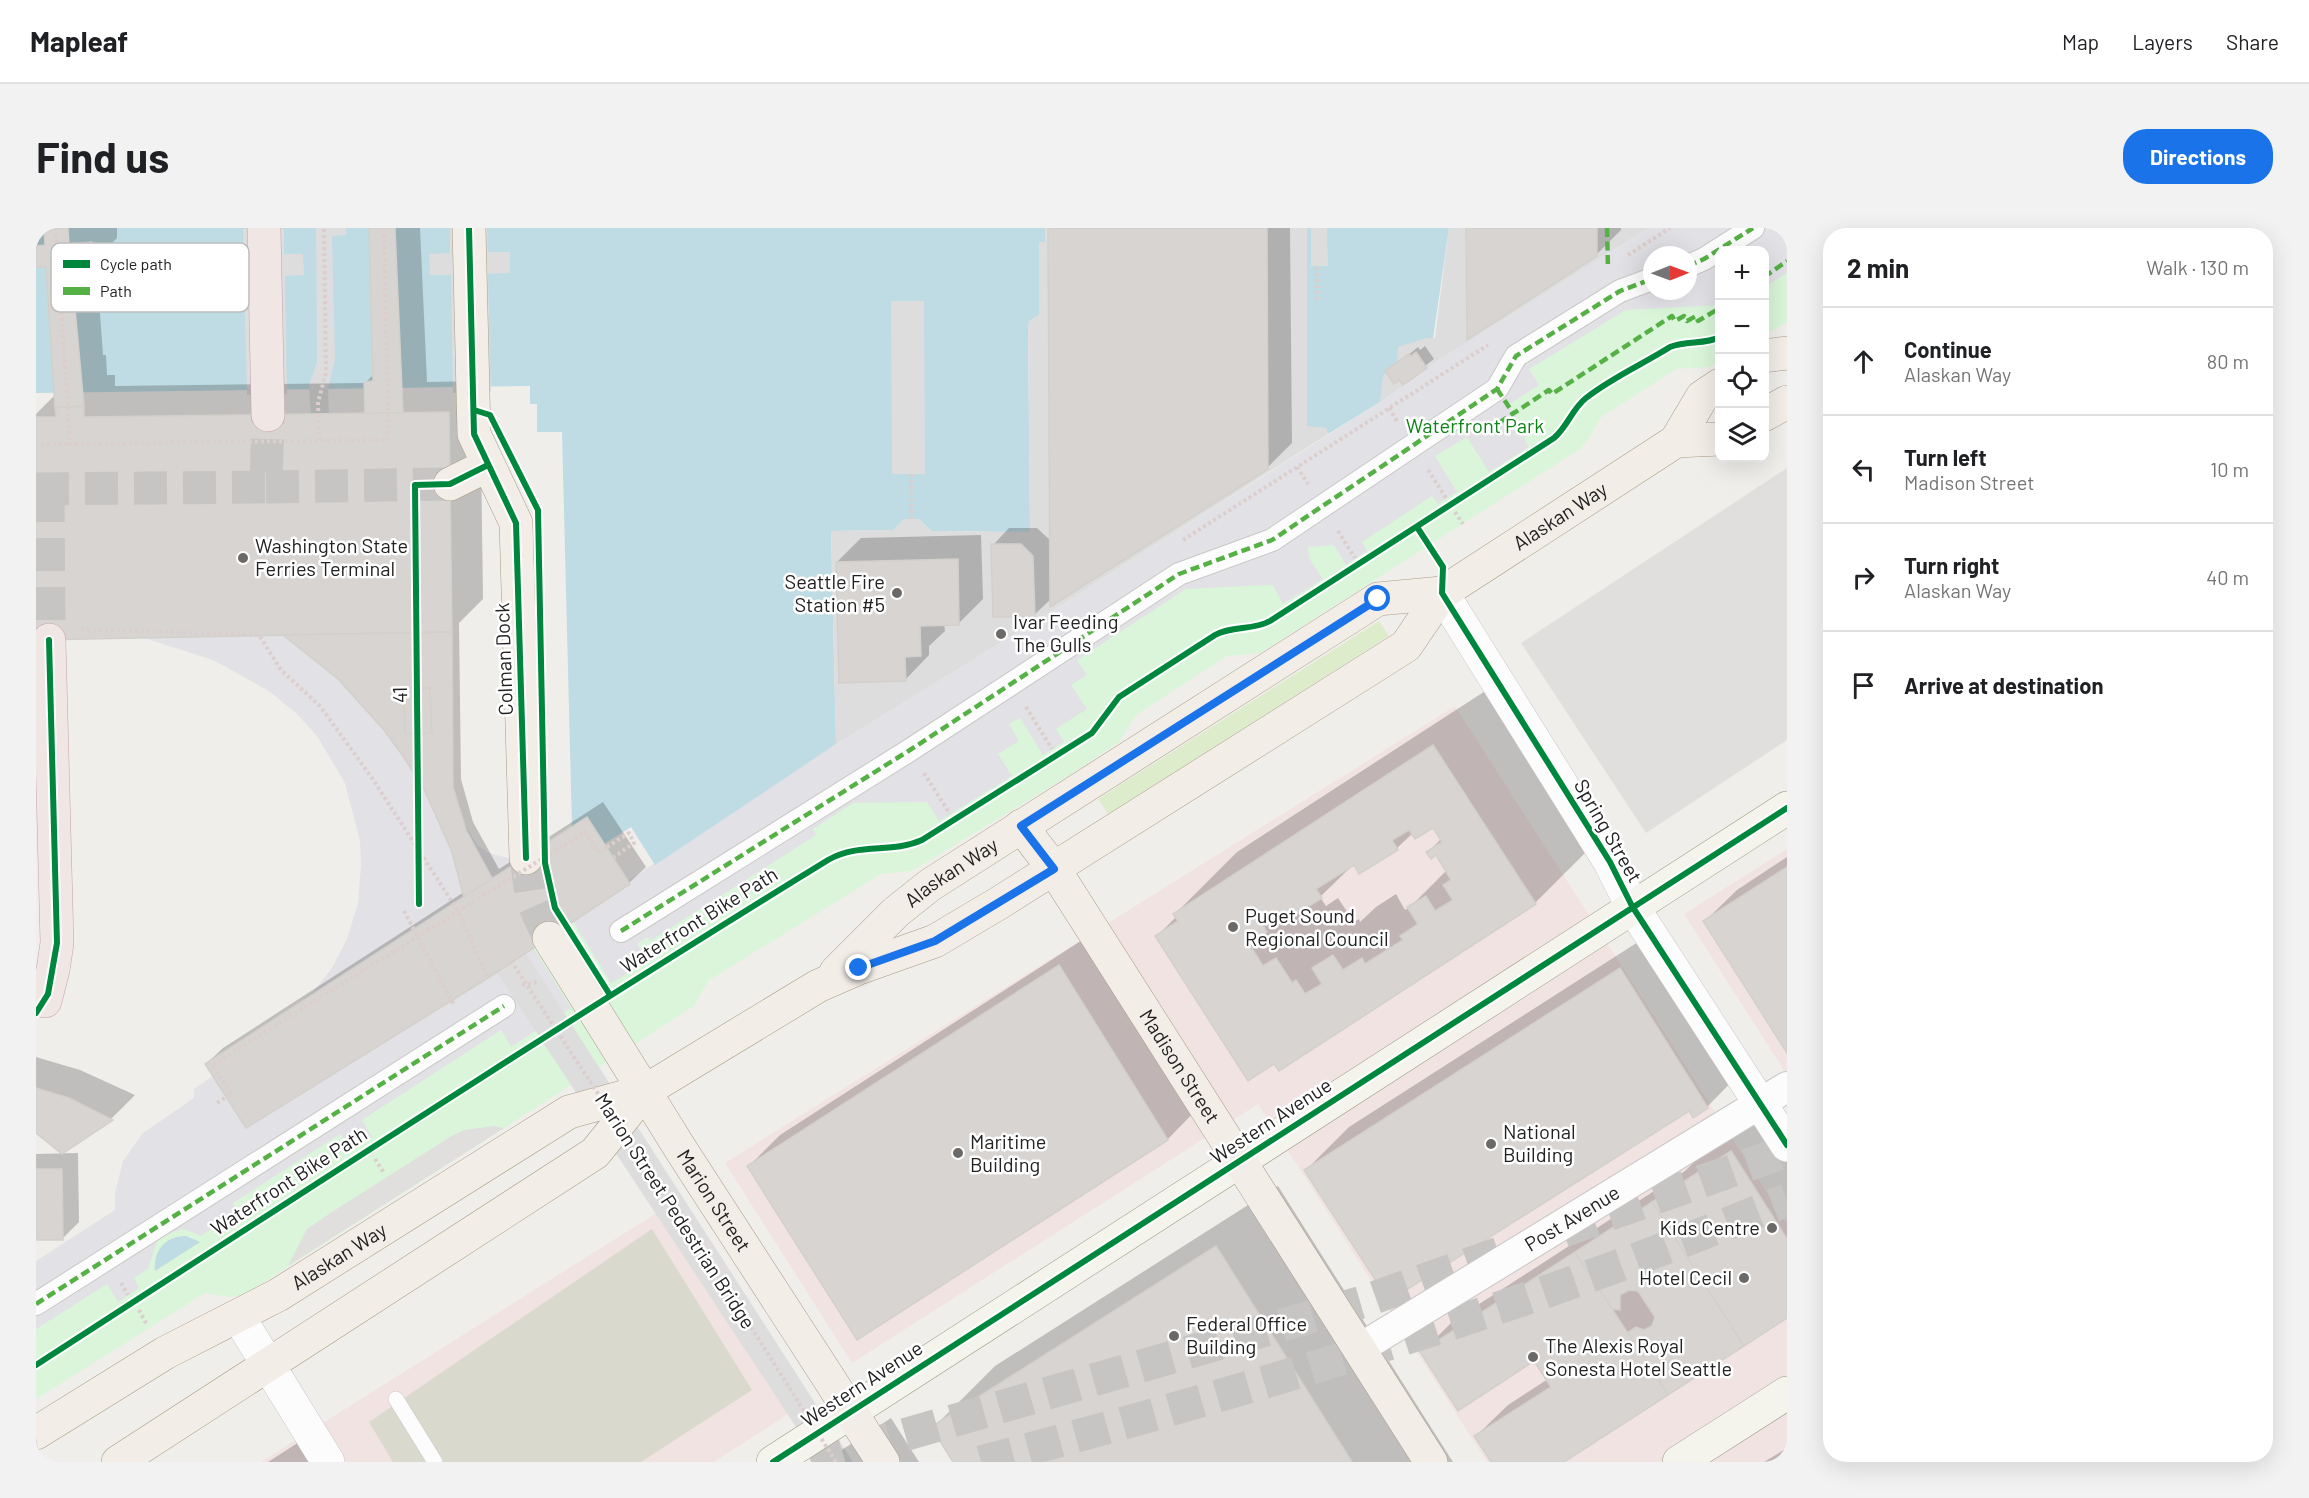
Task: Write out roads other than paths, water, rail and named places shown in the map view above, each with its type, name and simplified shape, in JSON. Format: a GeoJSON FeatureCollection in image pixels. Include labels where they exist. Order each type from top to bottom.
{"type":"FeatureCollection","features":[{"type":"Feature","properties":{"kind":"highway"},"geometry":{"type":"LineString","coordinates":[[264,229],[268,415]]}},
{"type":"Feature","properties":{"kind":"highway"},"geometry":{"type":"LineString","coordinates":[[45,1001],[57,943],[63,634]]}},
{"type":"Feature","properties":{"kind":"main road","name":"Colman Dock"},"geometry":{"type":"LineString","coordinates":[[469,228],[474,434],[516,523],[538,856]]}},
{"type":"Feature","properties":{"kind":"main road"},"geometry":{"type":"LineString","coordinates":[[1769,355],[1787,353]]}},
{"type":"Feature","properties":{"kind":"main road","name":"Alaskan Way"},"geometry":{"type":"LineString","coordinates":[[36,1433],[165,1353],[278,1295],[569,1112],[645,1091],[818,986],[859,968],[935,941],[1054,869],[1406,646],[1442,593],[1676,441],[1702,397],[1715,388]]}},
{"type":"Feature","properties":{"kind":"main road"},"geometry":{"type":"LineString","coordinates":[[1769,413],[1787,402]]}},
{"type":"Feature","properties":{"kind":"main road"},"geometry":{"type":"LineString","coordinates":[[1676,441],[1715,439]]}},
{"type":"Feature","properties":{"kind":"main road"},"geometry":{"type":"LineString","coordinates":[[450,484],[488,465]]}},
{"type":"Feature","properties":{"kind":"main road","name":"Alaskan Way"},"geometry":{"type":"LineString","coordinates":[[818,986],[850,960],[912,898],[1378,599],[1442,593]]}},
{"type":"Feature","properties":{"kind":"main road","name":"Western Avenue"},"geometry":{"type":"LineString","coordinates":[[773,1462],[1787,808]]}},
{"type":"Feature","properties":{"kind":"main road","name":"Madison Street"},"geometry":{"type":"LineString","coordinates":[[1021,826],[1054,869],[1431,1462]]}},
{"type":"Feature","properties":{"kind":"main road","name":"Marion Street"},"geometry":{"type":"LineString","coordinates":[[549,938],[883,1462]]}},
{"type":"Feature","properties":{"kind":"main road","name":"Alaskan Way"},"geometry":{"type":"LineString","coordinates":[[118,1462],[595,1153],[645,1091]]}},
{"type":"Feature","properties":{"kind":"main road"},"geometry":{"type":"LineString","coordinates":[[1679,1462],[1787,1393]]}},
{"type":"Feature","properties":{"kind":"street"},"geometry":{"type":"LineString","coordinates":[[1697,263],[1753,228]]}},
{"type":"Feature","properties":{"kind":"street"},"geometry":{"type":"LineString","coordinates":[[621,931],[910,750],[1179,574],[1272,540],[1497,389],[1516,356],[1620,291],[1643,282]]}},
{"type":"Feature","properties":{"kind":"street","name":"Spring Street"},"geometry":{"type":"LineString","coordinates":[[1442,593],[1610,862],[1632,906],[1773,1095],[1787,1145]]}},
{"type":"Feature","properties":{"kind":"street"},"geometry":{"type":"LineString","coordinates":[[36,1304],[504,1006]]}},
{"type":"Feature","properties":{"kind":"street","name":"Post Avenue"},"geometry":{"type":"LineString","coordinates":[[1359,1349],[1773,1095]]}},
{"type":"Feature","properties":{"kind":"street"},"geometry":{"type":"LineString","coordinates":[[238,1316],[328,1462]]}},
{"type":"Feature","properties":{"kind":"lane"},"geometry":{"type":"LineString","coordinates":[[396,1399],[435,1462]]}},
{"type":"Feature","properties":{"kind":"water"},"geometry":{"type":"Polygon","coordinates":[[[36,228],[1045,228],[1045,242],[1039,242],[1039,315],[1028,322],[1030,532],[931,531],[919,519],[904,519],[894,530],[831,531],[836,744],[655,865],[631,827],[604,844],[587,817],[572,828],[562,432],[537,432],[537,404],[530,404],[530,386],[36,393],[36,228]]]}},
{"type":"Feature","properties":{"kind":"water"},"geometry":{"type":"Polygon","coordinates":[[[1307,228],[1449,228],[1429,366],[1375,405],[1328,434],[1326,428],[1307,427],[1307,228]]]}},
{"type":"Feature","properties":{"kind":"water"},"geometry":{"type":"Polygon","coordinates":[[[186,1236],[200,1242],[155,1271],[156,1257],[162,1246],[172,1239],[186,1236]]]}},
{"type":"Feature","properties":{"kind":"tunnel"},"geometry":{"type":"LineString","coordinates":[[36,489],[266,487],[268,415]]}},
{"type":"Feature","properties":{"kind":"tunnel"},"geometry":{"type":"LineString","coordinates":[[266,487],[450,484]]}},
{"type":"Feature","properties":{"kind":"tunnel"},"geometry":{"type":"LineString","coordinates":[[48,489],[49,640]]}},
{"type":"Feature","properties":{"kind":"tunnel"},"geometry":{"type":"LineString","coordinates":[[526,858],[532,900],[549,938]]}},
{"type":"Feature","properties":{"kind":"tunnel"},"geometry":{"type":"LineString","coordinates":[[1563,1231],[1787,1151]]}},
{"type":"Feature","properties":{"kind":"tunnel"},"geometry":{"type":"LineString","coordinates":[[981,1462],[1221,1395],[1460,1321],[1618,1266],[1787,1200]]}},
{"type":"Feature","properties":{"kind":"tunnel"},"geometry":{"type":"LineString","coordinates":[[811,1462],[1362,1302],[1511,1249]]}},
{"type":"Feature","properties":{"kind":"place","name":"Washington State Ferries Terminal"},"geometry":{"type":"Point","coordinates":[243,558]}},
{"type":"Feature","properties":{"kind":"place","name":"Seattle Fire Station #5"},"geometry":{"type":"Point","coordinates":[897,593]}},
{"type":"Feature","properties":{"kind":"place","name":"Ivar Feeding The Gulls"},"geometry":{"type":"Point","coordinates":[1001,634]}},
{"type":"Feature","properties":{"kind":"place","name":"Puget Sound Regional Council"},"geometry":{"type":"Point","coordinates":[1233,927]}},
{"type":"Feature","properties":{"kind":"place","name":"National Building"},"geometry":{"type":"Point","coordinates":[1491,1144]}},
{"type":"Feature","properties":{"kind":"place","name":"Maritime Building"},"geometry":{"type":"Point","coordinates":[958,1153]}},
{"type":"Feature","properties":{"kind":"place","name":"Kids Centre"},"geometry":{"type":"Point","coordinates":[1772,1228]}},
{"type":"Feature","properties":{"kind":"place","name":"Hotel Cecil"},"geometry":{"type":"Point","coordinates":[1744,1278]}},
{"type":"Feature","properties":{"kind":"place","name":"Federal Office Building"},"geometry":{"type":"Point","coordinates":[1174,1336]}},
{"type":"Feature","properties":{"kind":"place","name":"The Alexis Royal Sonesta Hotel Seattle"},"geometry":{"type":"Point","coordinates":[1533,1357]}},
{"type":"Feature","properties":{"kind":"park label","name":"Waterfront Park"},"geometry":{"type":"Point","coordinates":[1475,426]}}]}
